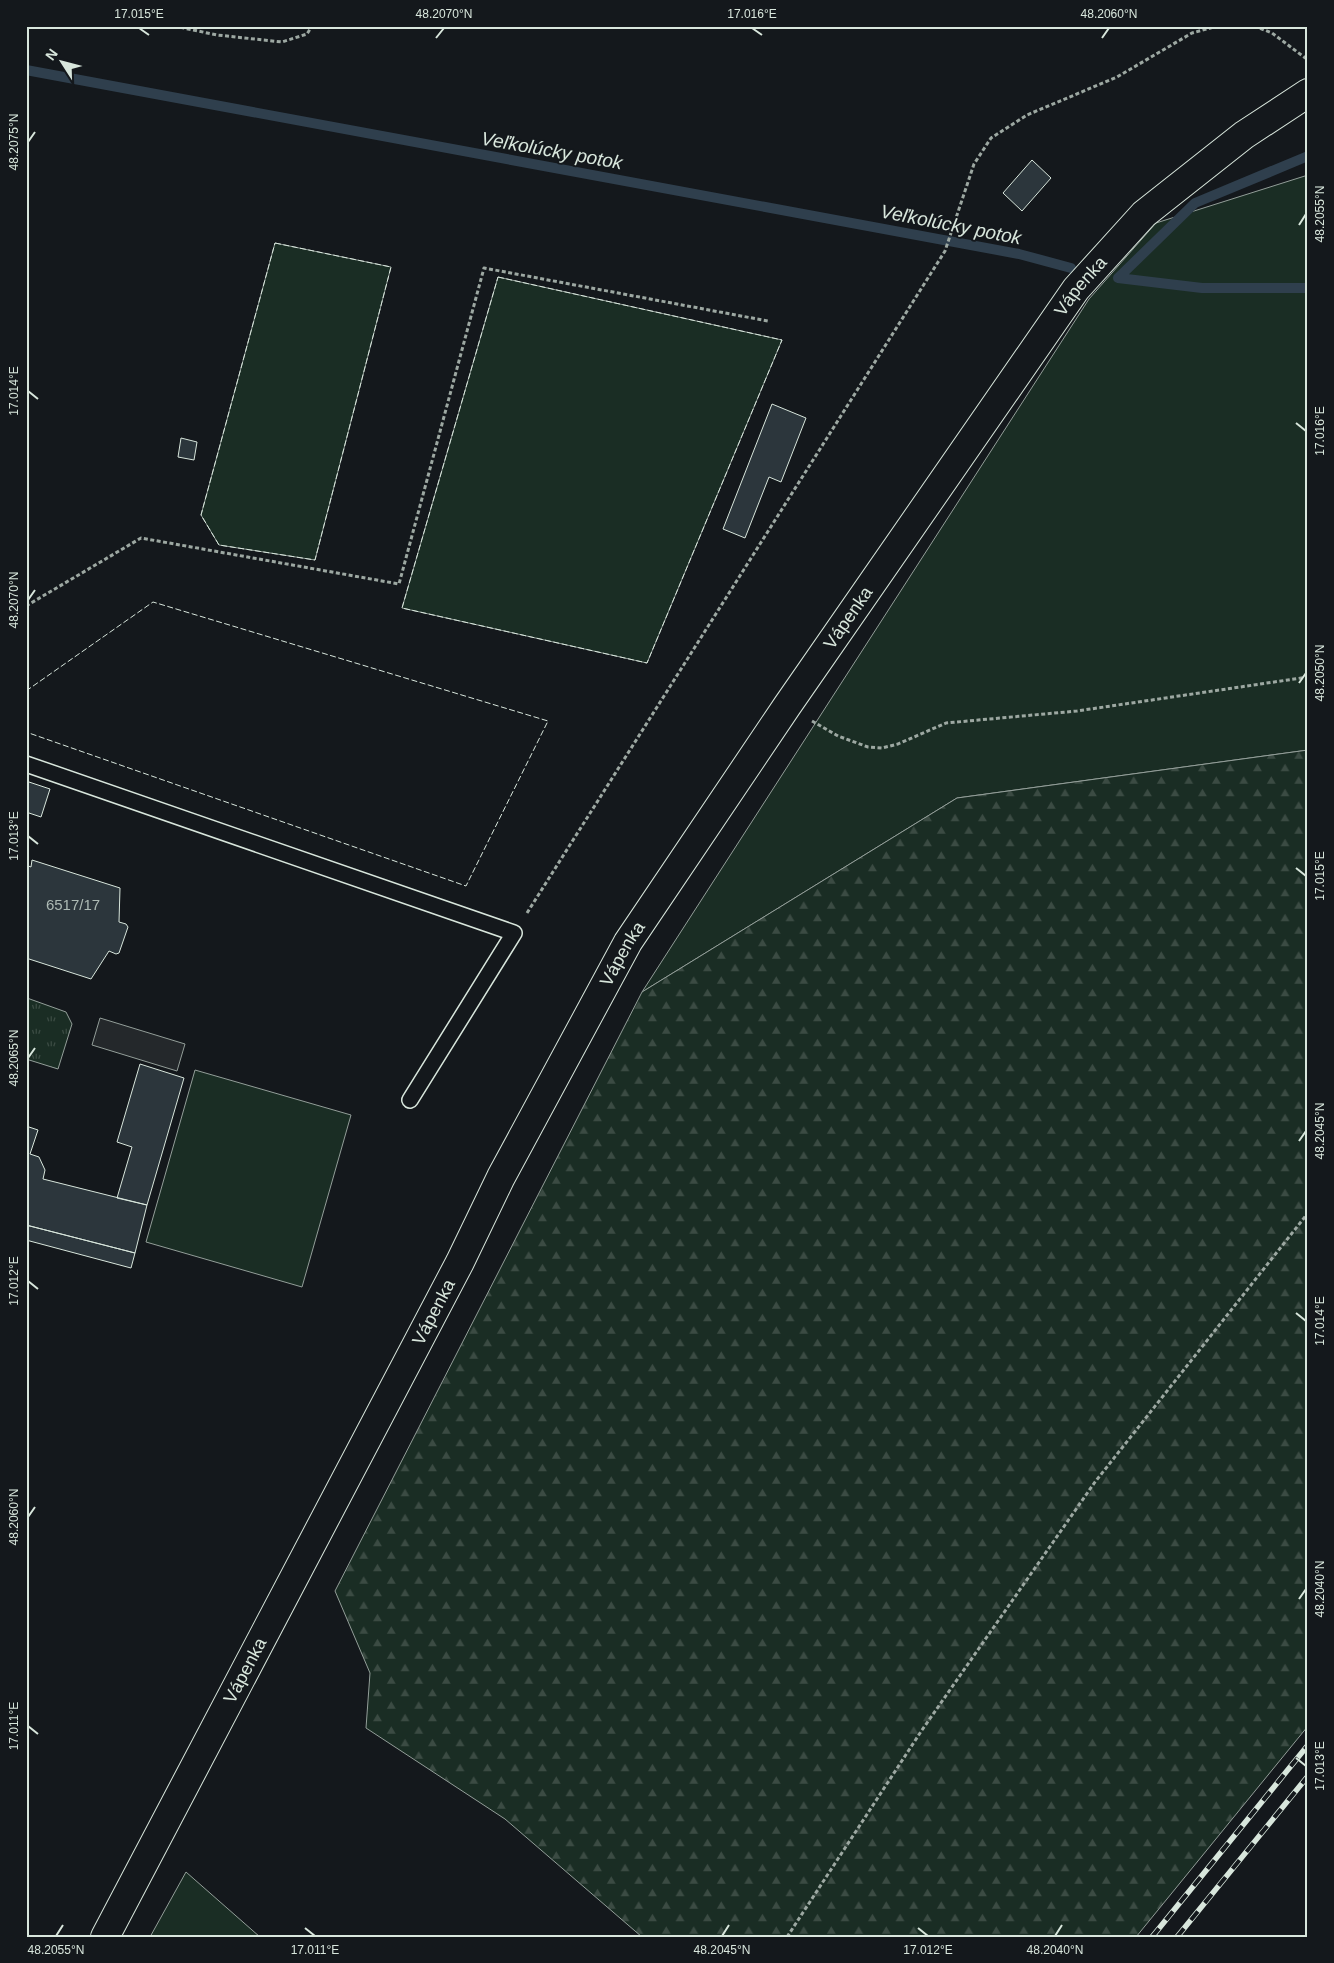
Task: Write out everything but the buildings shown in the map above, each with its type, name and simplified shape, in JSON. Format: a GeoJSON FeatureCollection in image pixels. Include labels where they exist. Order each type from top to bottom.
{"type":"FeatureCollection","features":[{"type":"Feature","properties":{"kind":"street","name":"Vápenka"},"geometry":{"type":"LineString","coordinates":[[105,1937],[456,1270],[524,1134],[628,942],[787,706],[1076,289],[1144,214],[1244,135],[1308,93]]}},
{"type":"Feature","properties":{"kind":"lane"},"geometry":{"type":"LineString","coordinates":[[26,764],[514,933],[410,1100]]}},
{"type":"Feature","properties":{"kind":"path"},"geometry":{"type":"LineString","coordinates":[[174,26],[217,35],[282,42],[307,34],[312,26]]}},
{"type":"Feature","properties":{"kind":"path"},"geometry":{"type":"LineString","coordinates":[[514,933],[946,248],[974,164],[991,138],[1027,115],[1118,77],[1192,33],[1218,26]]}},
{"type":"Feature","properties":{"kind":"path"},"geometry":{"type":"LineString","coordinates":[[1254,26],[1272,33],[1308,60]]}},
{"type":"Feature","properties":{"kind":"path"},"geometry":{"type":"LineString","coordinates":[[26,606],[141,538],[399,584],[484,268],[768,321]]}},
{"type":"Feature","properties":{"kind":"path"},"geometry":{"type":"LineString","coordinates":[[787,706],[838,736],[868,747],[882,748],[898,744],[946,723],[1077,711],[1308,677]]}},
{"type":"Feature","properties":{"kind":"path"},"geometry":{"type":"LineString","coordinates":[[787,1937],[922,1730],[1095,1482],[1308,1213]]}},
{"type":"Feature","properties":{"kind":"green space"},"geometry":{"type":"Polygon","coordinates":[[[1308,175],[1308,750],[957,798],[642,992],[1089,299],[1156,223],[1308,175]]]}},
{"type":"Feature","properties":{"kind":"green space"},"geometry":{"type":"Polygon","coordinates":[[[275,243],[391,267],[315,560],[219,545],[201,515],[275,243]]]}},
{"type":"Feature","properties":{"kind":"green space"},"geometry":{"type":"Polygon","coordinates":[[[498,277],[782,340],[647,663],[402,608],[498,277]]]}},
{"type":"Feature","properties":{"kind":"green space"},"geometry":{"type":"Polygon","coordinates":[[[1308,750],[1308,1726],[1136,1937],[642,1937],[505,1819],[366,1728],[370,1673],[335,1591],[642,992],[957,798],[1308,750]]]}},
{"type":"Feature","properties":{"kind":"green space"},"geometry":{"type":"Polygon","coordinates":[[[27,998],[66,1012],[72,1024],[58,1069],[26,1059],[27,998]]]}},
{"type":"Feature","properties":{"kind":"green space"},"geometry":{"type":"Polygon","coordinates":[[[195,1070],[351,1115],[302,1287],[146,1242],[195,1070]]]}},
{"type":"Feature","properties":{"kind":"green space"},"geometry":{"type":"Polygon","coordinates":[[[186,1872],[260,1937],[150,1937],[186,1872]]]}},
{"type":"Feature","properties":{"kind":"shaded area"},"geometry":{"type":"Polygon","coordinates":[[[100,1018],[185,1044],[177,1071],[92,1045],[100,1018]]]}},
{"type":"Feature","properties":{"kind":"waterway","name":"Veľkolúcky potok"},"geometry":{"type":"LineString","coordinates":[[26,70],[1019,254],[1071,268]]}},
{"type":"Feature","properties":{"kind":"waterway"},"geometry":{"type":"LineString","coordinates":[[1118,278],[1195,203],[1308,156]]}},
{"type":"Feature","properties":{"kind":"waterway","name":"Veľkolúcky potok"},"geometry":{"type":"LineString","coordinates":[[1118,278],[1202,288],[1308,288]]}},
{"type":"Feature","properties":{"kind":"railway"},"geometry":{"type":"LineString","coordinates":[[1152,1937],[1308,1745]]}},
{"type":"Feature","properties":{"kind":"railway"},"geometry":{"type":"LineString","coordinates":[[1177,1937],[1308,1776]]}},
{"type":"Feature","properties":{"kind":"fence"},"geometry":{"type":"LineString","coordinates":[[275,243],[391,267],[315,560],[219,545],[201,515],[275,243]]}},
{"type":"Feature","properties":{"kind":"fence"},"geometry":{"type":"LineString","coordinates":[[498,277],[782,340],[647,663],[402,608],[498,277]]}},
{"type":"Feature","properties":{"kind":"fence"},"geometry":{"type":"LineString","coordinates":[[26,691],[153,602],[548,721],[466,886],[26,732]]}}]}
